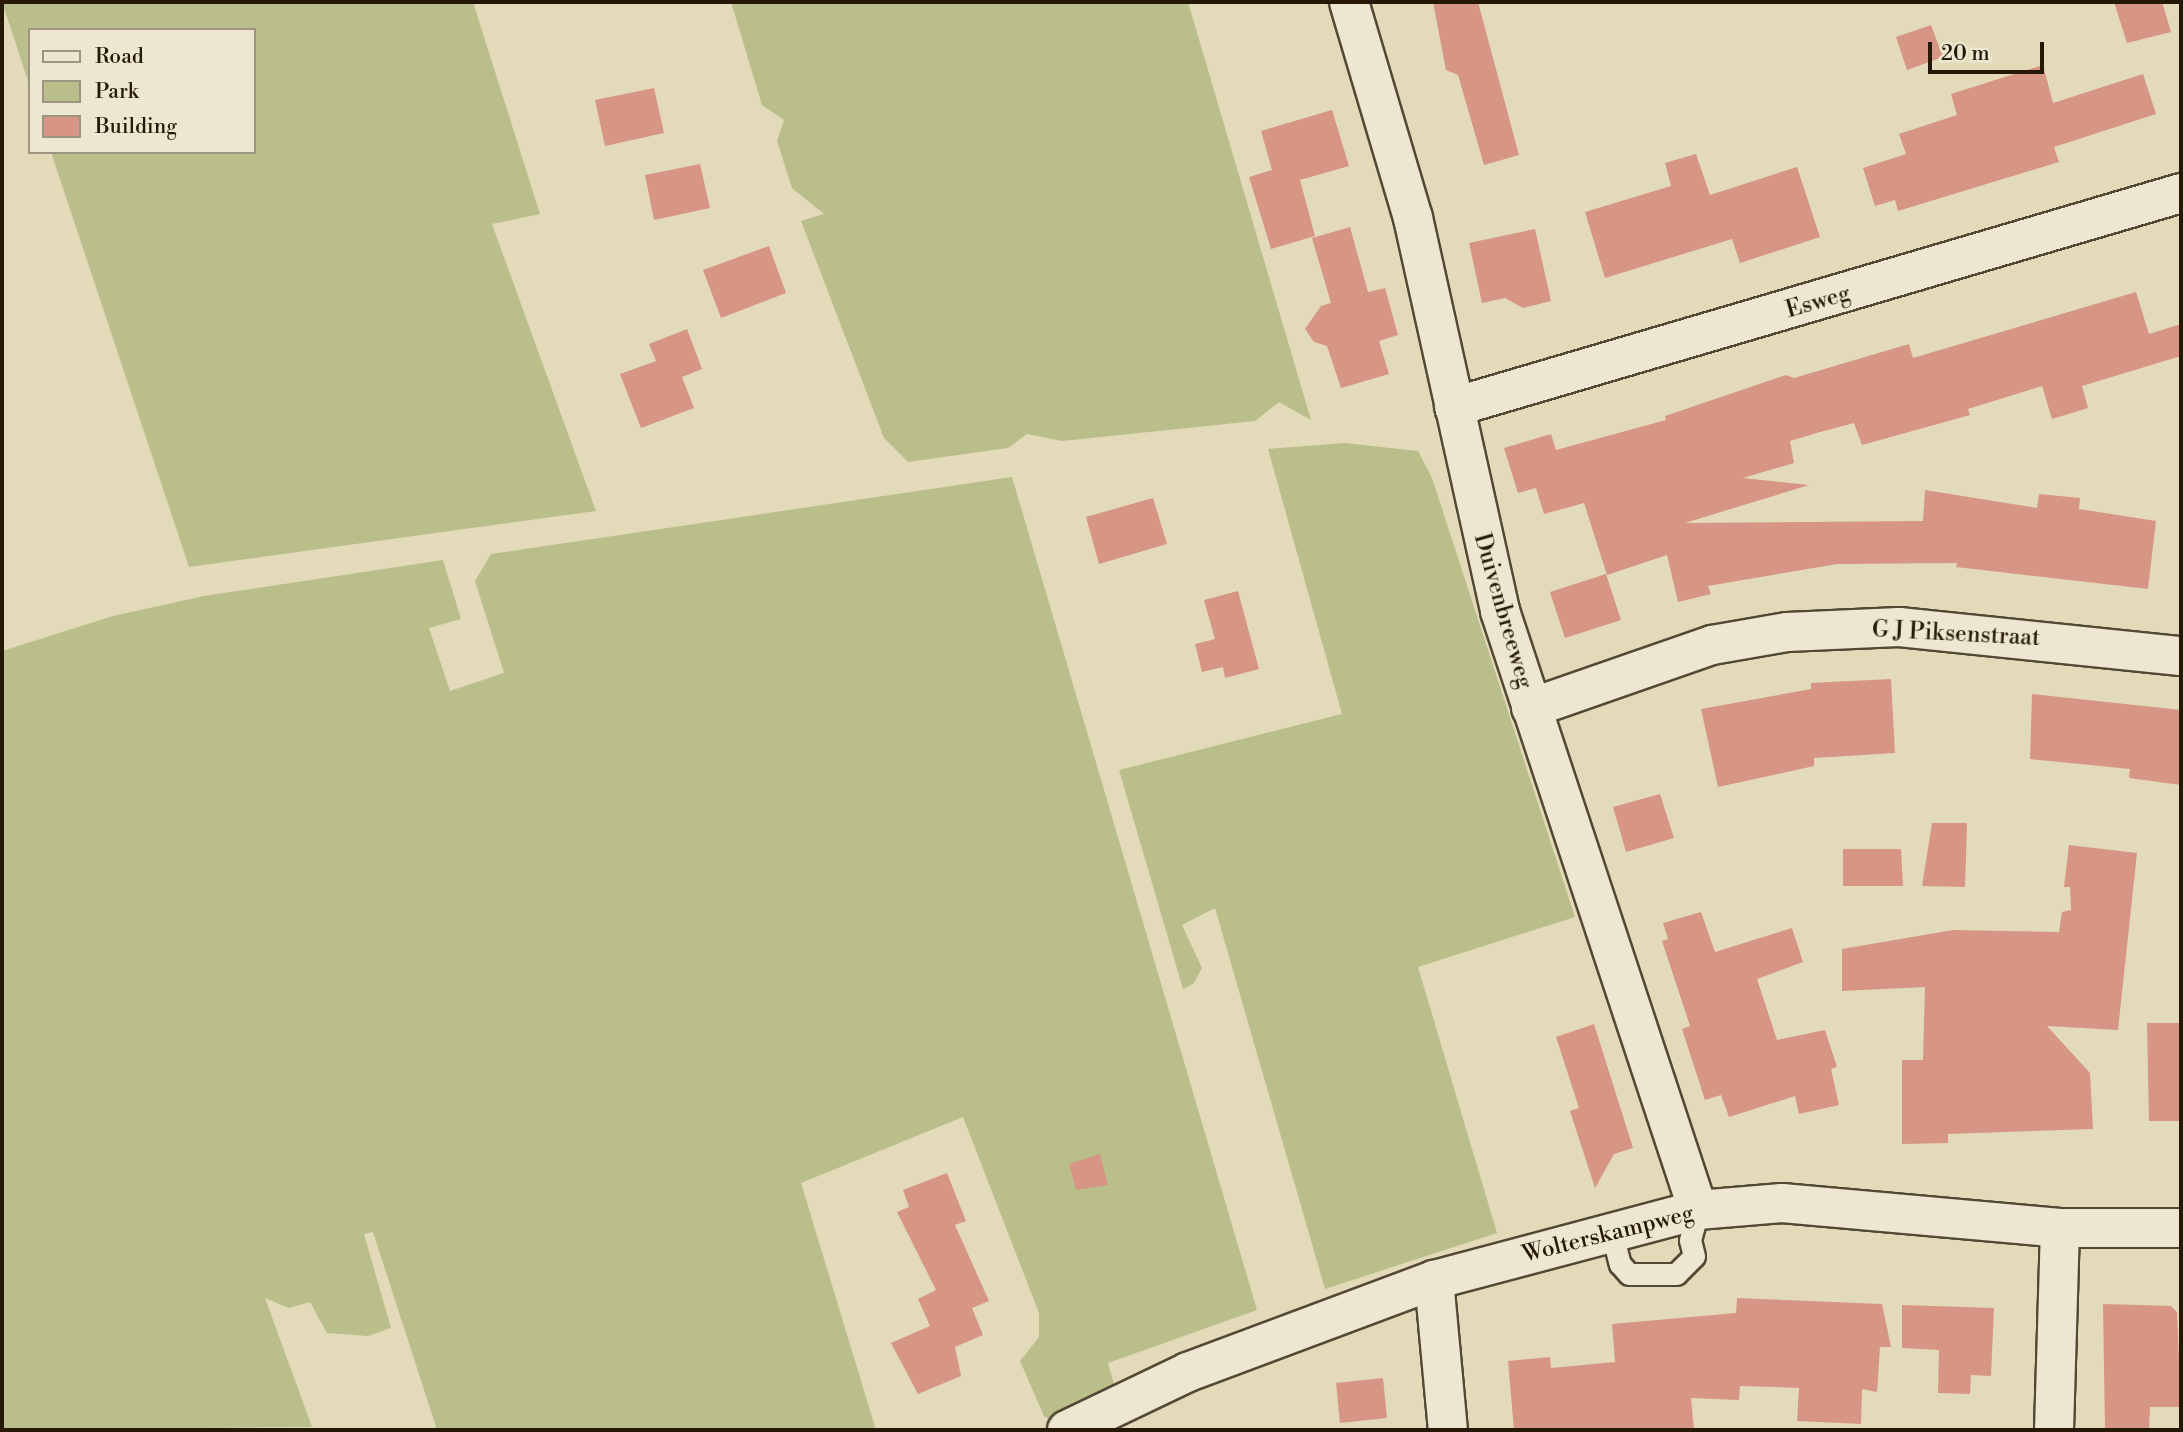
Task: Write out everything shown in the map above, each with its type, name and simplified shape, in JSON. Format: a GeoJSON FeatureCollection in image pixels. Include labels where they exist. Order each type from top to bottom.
{"type":"FeatureCollection","features":[{"type":"Feature","properties":{"kind":"street","name":"Duivenbreeweg"},"geometry":{"type":"LineString","coordinates":[[1349,2],[1413,218],[1500,611],[1698,1210]]}},
{"type":"Feature","properties":{"kind":"street","name":"Esweg"},"geometry":{"type":"LineString","coordinates":[[1454,407],[2137,210],[2181,192]]}},
{"type":"Feature","properties":{"kind":"street","name":"G J Piksenstraat"},"geometry":{"type":"LineString","coordinates":[[1531,708],[1712,645],[1787,632],[1899,627],[2181,656]]}},
{"type":"Feature","properties":{"kind":"street","name":"Wolterskampweg"},"geometry":{"type":"LineString","coordinates":[[1066,1430],[1188,1372],[1434,1280],[1698,1210],[1782,1203],[1850,1207],[2060,1228],[2181,1228]]}},
{"type":"Feature","properties":{"kind":"street"},"geometry":{"type":"LineString","coordinates":[[2054,1430],[2060,1228]]}},
{"type":"Feature","properties":{"kind":"street"},"geometry":{"type":"LineString","coordinates":[[1434,1280],[1448,1430]]}},
{"type":"Feature","properties":{"kind":"lane"},"geometry":{"type":"LineString","coordinates":[[1612,1233],[1620,1264],[1629,1274],[1676,1274],[1693,1256],[1690,1240],[1698,1210]]}},
{"type":"Feature","properties":{"kind":"green space"},"geometry":{"type":"Polygon","coordinates":[[[2,2],[473,2],[540,214],[492,224],[596,511],[189,567],[52,154],[256,154],[256,28],[28,28],[28,81],[2,2]]]}},
{"type":"Feature","properties":{"kind":"green space"},"geometry":{"type":"Polygon","coordinates":[[[731,2],[1188,2],[1311,420],[1279,402],[1255,421],[1062,441],[1027,434],[1008,448],[908,462],[884,438],[801,221],[824,214],[792,188],[777,141],[784,120],[762,105],[731,2]]]}},
{"type":"Feature","properties":{"kind":"green space"},"geometry":{"type":"Polygon","coordinates":[[[1345,443],[1418,451],[1432,478],[1575,917],[1418,967],[1497,1233],[1325,1289],[1215,908],[1182,925],[1202,968],[1194,983],[1183,989],[1119,770],[1342,714],[1268,449],[1345,443]]]}},
{"type":"Feature","properties":{"kind":"green space"},"geometry":{"type":"Polygon","coordinates":[[[1012,477],[1257,1310],[1108,1363],[1116,1391],[1053,1422],[1044,1416],[1020,1361],[1039,1337],[1039,1313],[963,1117],[801,1183],[876,1430],[437,1430],[373,1232],[364,1234],[391,1328],[368,1336],[327,1333],[310,1302],[289,1308],[265,1298],[312,1427],[2,1430],[2,651],[113,616],[204,596],[443,560],[461,619],[429,628],[450,691],[504,673],[475,581],[491,554],[1012,477]]]}},
{"type":"Feature","properties":{"kind":"building"},"geometry":{"type":"Polygon","coordinates":[[[1433,2],[1478,2],[1519,155],[1484,165],[1458,75],[1446,70],[1433,2]]]}},
{"type":"Feature","properties":{"kind":"building"},"geometry":{"type":"Polygon","coordinates":[[[2114,2],[2162,2],[2171,32],[2127,43],[2114,2]]]}},
{"type":"Feature","properties":{"kind":"building"},"geometry":{"type":"Polygon","coordinates":[[[1931,25],[1943,57],[1907,70],[1896,37],[1931,25]]]}},
{"type":"Feature","properties":{"kind":"building"},"geometry":{"type":"Polygon","coordinates":[[[2043,65],[2053,103],[2143,74],[2156,114],[2054,147],[2059,162],[1898,211],[1895,200],[1875,206],[1863,168],[1906,154],[1899,134],[1957,115],[1951,94],[2043,65]]]}},
{"type":"Feature","properties":{"kind":"building"},"geometry":{"type":"Polygon","coordinates":[[[654,88],[664,133],[605,146],[595,100],[654,88]]]}},
{"type":"Feature","properties":{"kind":"building"},"geometry":{"type":"Polygon","coordinates":[[[1332,110],[1349,166],[1300,180],[1315,236],[1271,249],[1249,177],[1272,170],[1261,131],[1332,110]]]}},
{"type":"Feature","properties":{"kind":"building"},"geometry":{"type":"Polygon","coordinates":[[[1696,154],[1710,195],[1797,167],[1820,237],[1740,263],[1732,239],[1605,278],[1585,212],[1671,186],[1665,163],[1696,154]]]}},
{"type":"Feature","properties":{"kind":"building"},"geometry":{"type":"Polygon","coordinates":[[[700,164],[710,208],[654,220],[645,175],[700,164]]]}},
{"type":"Feature","properties":{"kind":"building"},"geometry":{"type":"Polygon","coordinates":[[[1350,227],[1368,292],[1385,288],[1398,335],[1379,341],[1389,374],[1341,388],[1327,346],[1314,342],[1305,329],[1321,306],[1331,303],[1312,238],[1350,227]]]}},
{"type":"Feature","properties":{"kind":"building"},"geometry":{"type":"Polygon","coordinates":[[[1535,229],[1551,301],[1523,308],[1505,298],[1482,303],[1469,243],[1535,229]]]}},
{"type":"Feature","properties":{"kind":"building"},"geometry":{"type":"Polygon","coordinates":[[[769,246],[786,293],[721,318],[703,270],[769,246]]]}},
{"type":"Feature","properties":{"kind":"building"},"geometry":{"type":"Polygon","coordinates":[[[2136,292],[2149,334],[2181,324],[2181,356],[2082,386],[2088,408],[2052,419],[2042,386],[1968,409],[1970,415],[1862,445],[1854,423],[1820,432],[1790,441],[1794,463],[1743,478],[1809,485],[1685,523],[1923,521],[1925,490],[2037,508],[2039,494],[2080,498],[2079,509],[2156,521],[2148,589],[1956,567],[1957,563],[1837,564],[1708,586],[1711,594],[1678,602],[1667,555],[1607,575],[1584,503],[1544,514],[1536,488],[1518,493],[1504,448],[1551,434],[1556,450],[1666,420],[1665,416],[1786,375],[1794,378],[1909,344],[1913,358],[2136,292]]]}},
{"type":"Feature","properties":{"kind":"building"},"geometry":{"type":"Polygon","coordinates":[[[687,329],[702,369],[682,377],[694,408],[641,428],[620,374],[656,361],[649,344],[687,329]]]}},
{"type":"Feature","properties":{"kind":"building"},"geometry":{"type":"Polygon","coordinates":[[[1153,498],[1167,544],[1099,564],[1086,517],[1153,498]]]}},
{"type":"Feature","properties":{"kind":"building"},"geometry":{"type":"Polygon","coordinates":[[[1606,574],[1621,620],[1565,638],[1550,592],[1606,574]]]}},
{"type":"Feature","properties":{"kind":"building"},"geometry":{"type":"Polygon","coordinates":[[[1238,591],[1259,669],[1225,678],[1223,667],[1202,672],[1195,644],[1215,639],[1204,600],[1238,591]]]}},
{"type":"Feature","properties":{"kind":"building"},"geometry":{"type":"Polygon","coordinates":[[[1891,679],[1895,753],[1814,758],[1814,766],[1718,787],[1701,709],[1811,689],[1811,683],[1891,679]]]}},
{"type":"Feature","properties":{"kind":"building"},"geometry":{"type":"Polygon","coordinates":[[[2032,694],[2181,710],[2181,785],[2129,778],[2130,769],[2030,759],[2032,694]]]}},
{"type":"Feature","properties":{"kind":"building"},"geometry":{"type":"Polygon","coordinates":[[[1660,794],[1674,838],[1626,852],[1613,807],[1660,794]]]}},
{"type":"Feature","properties":{"kind":"building"},"geometry":{"type":"Polygon","coordinates":[[[1932,823],[1967,823],[1965,887],[1922,886],[1932,823]]]}},
{"type":"Feature","properties":{"kind":"building"},"geometry":{"type":"Polygon","coordinates":[[[2069,845],[2137,853],[2118,1030],[2047,1026],[2090,1073],[2093,1129],[1948,1134],[1948,1143],[1902,1144],[1902,1060],[1923,1060],[1925,987],[1842,991],[1842,949],[1953,930],[2059,932],[2062,912],[2071,910],[2070,887],[2064,887],[2069,845]]]}},
{"type":"Feature","properties":{"kind":"building"},"geometry":{"type":"Polygon","coordinates":[[[1843,849],[1901,849],[1903,886],[1843,886],[1843,849]]]}},
{"type":"Feature","properties":{"kind":"building"},"geometry":{"type":"Polygon","coordinates":[[[1701,912],[1715,952],[1792,928],[1803,962],[1757,979],[1777,1040],[1825,1030],[1837,1067],[1831,1069],[1839,1105],[1799,1114],[1795,1096],[1729,1117],[1721,1095],[1705,1100],[1682,1029],[1690,1026],[1662,941],[1668,939],[1663,923],[1701,912]]]}},
{"type":"Feature","properties":{"kind":"building"},"geometry":{"type":"Polygon","coordinates":[[[2147,1023],[2181,1023],[2181,1121],[2149,1121],[2147,1023]]]}},
{"type":"Feature","properties":{"kind":"building"},"geometry":{"type":"Polygon","coordinates":[[[1594,1024],[1633,1148],[1614,1154],[1595,1188],[1570,1111],[1579,1108],[1556,1037],[1594,1024]]]}},
{"type":"Feature","properties":{"kind":"building"},"geometry":{"type":"Polygon","coordinates":[[[1100,1154],[1108,1185],[1076,1190],[1069,1164],[1100,1154]]]}},
{"type":"Feature","properties":{"kind":"building"},"geometry":{"type":"Polygon","coordinates":[[[947,1173],[966,1221],[955,1225],[989,1301],[972,1308],[983,1335],[955,1347],[961,1376],[918,1394],[891,1343],[930,1326],[918,1299],[936,1290],[897,1212],[909,1207],[903,1190],[947,1173]]]}},
{"type":"Feature","properties":{"kind":"building"},"geometry":{"type":"Polygon","coordinates":[[[1737,1298],[1882,1304],[1891,1347],[1880,1347],[1877,1392],[1862,1389],[1861,1424],[1797,1421],[1799,1388],[1740,1386],[1739,1400],[1691,1398],[1694,1430],[1514,1430],[1508,1361],[1550,1357],[1551,1368],[1615,1362],[1612,1324],[1736,1313],[1737,1298]]]}},
{"type":"Feature","properties":{"kind":"building"},"geometry":{"type":"Polygon","coordinates":[[[2103,1304],[2171,1306],[2177,1312],[2181,1407],[2150,1407],[2149,1430],[2105,1430],[2103,1304]]]}},
{"type":"Feature","properties":{"kind":"building"},"geometry":{"type":"Polygon","coordinates":[[[1902,1305],[1994,1308],[1991,1376],[1971,1375],[1970,1394],[1938,1393],[1939,1350],[1902,1348],[1902,1305]]]}},
{"type":"Feature","properties":{"kind":"building"},"geometry":{"type":"Polygon","coordinates":[[[1383,1378],[1387,1418],[1340,1423],[1336,1383],[1383,1378]]]}}]}
